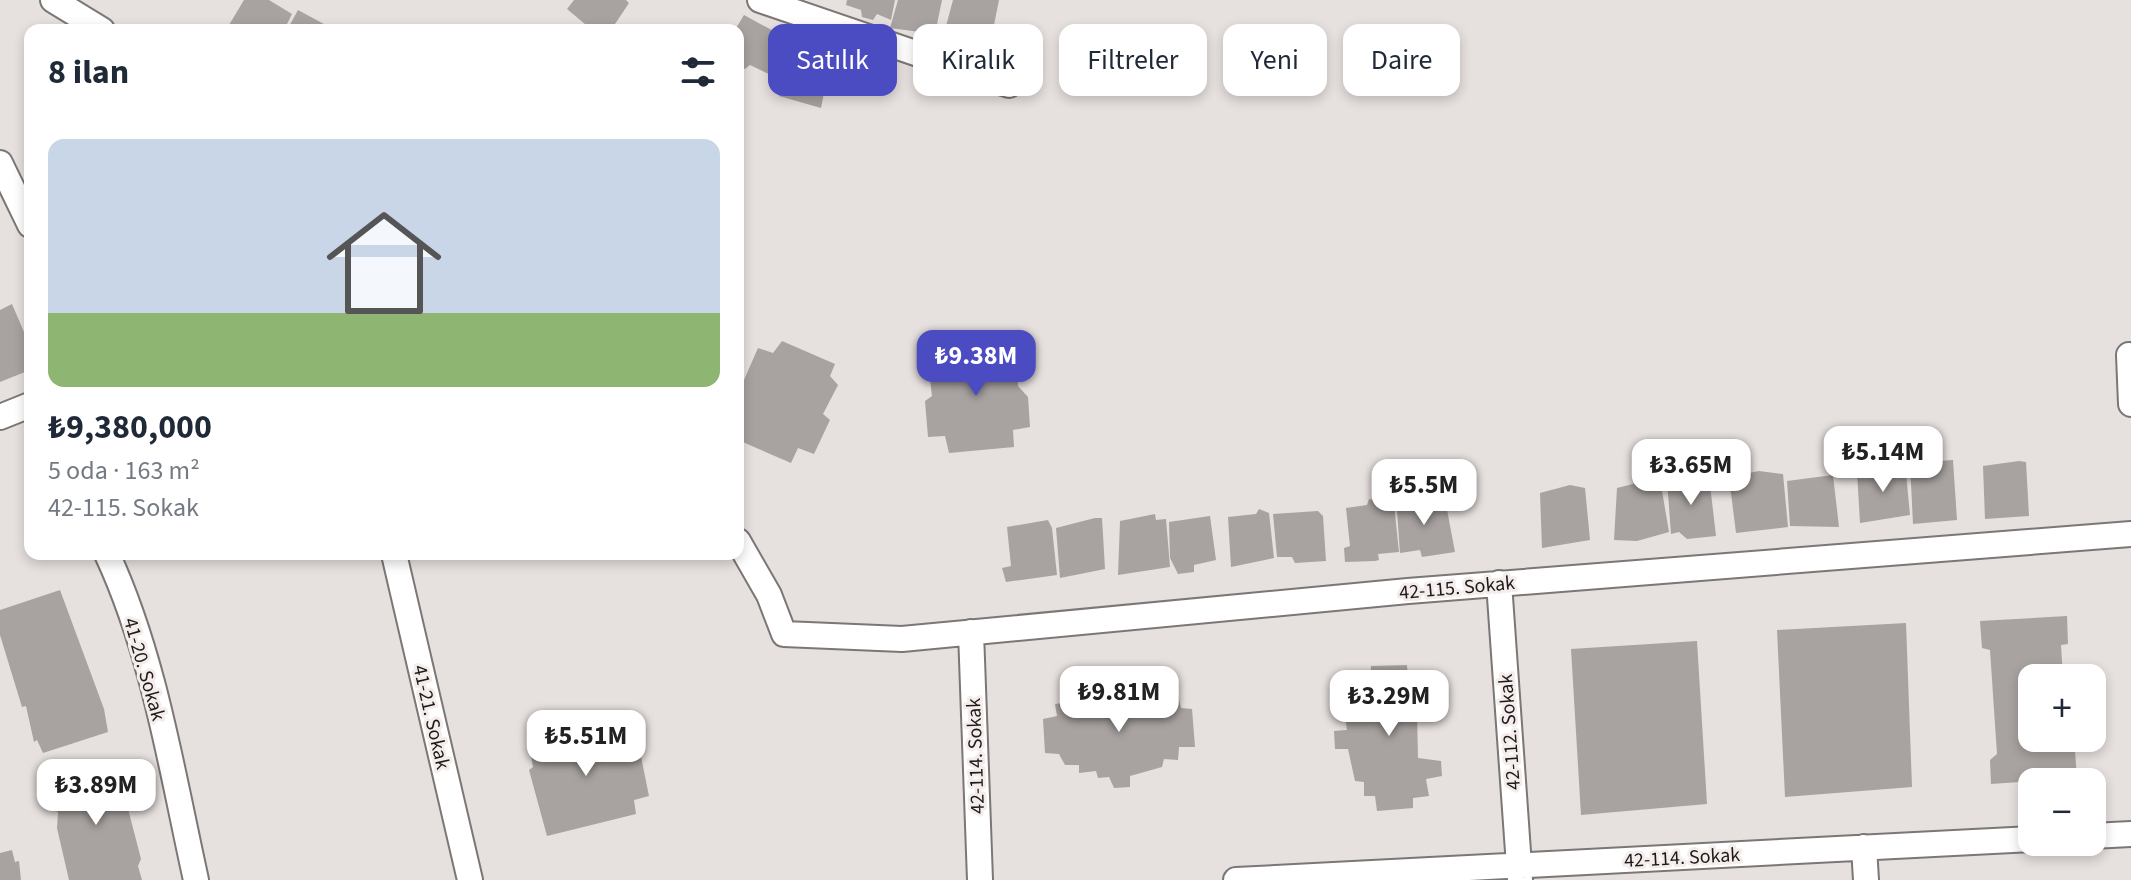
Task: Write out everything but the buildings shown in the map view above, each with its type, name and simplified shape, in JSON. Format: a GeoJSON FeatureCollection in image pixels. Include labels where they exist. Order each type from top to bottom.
{"type":"FeatureCollection","features":[{"type":"Feature","properties":{"kind":"street"},"geometry":{"type":"LineString","coordinates":[[53,0],[92,24]]}},
{"type":"Feature","properties":{"kind":"street"},"geometry":{"type":"LineString","coordinates":[[760,0],[913,52]]}},
{"type":"Feature","properties":{"kind":"street"},"geometry":{"type":"LineString","coordinates":[[0,163],[24,213]]}},
{"type":"Feature","properties":{"kind":"street"},"geometry":{"type":"LineString","coordinates":[[2129,355],[2131,404]]}},
{"type":"Feature","properties":{"kind":"street"},"geometry":{"type":"LineString","coordinates":[[0,417],[24,407]]}},
{"type":"Feature","properties":{"kind":"street","name":"42-115. Sokak"},"geometry":{"type":"LineString","coordinates":[[744,551],[769,595],[784,634],[902,639],[1499,583],[2131,534]]}},
{"type":"Feature","properties":{"kind":"street","name":"41-20. Sokak"},"geometry":{"type":"LineString","coordinates":[[110,560],[118,577],[157,704],[196,880]]}},
{"type":"Feature","properties":{"kind":"street","name":"41-21. Sokak"},"geometry":{"type":"LineString","coordinates":[[395,560],[470,880]]}},
{"type":"Feature","properties":{"kind":"street","name":"42-112. Sokak"},"geometry":{"type":"LineString","coordinates":[[1499,583],[1519,873]]}},
{"type":"Feature","properties":{"kind":"street","name":"42-114. Sokak"},"geometry":{"type":"LineString","coordinates":[[971,632],[980,880]]}},
{"type":"Feature","properties":{"kind":"street"},"geometry":{"type":"LineString","coordinates":[[2106,835],[2131,834]]}},
{"type":"Feature","properties":{"kind":"street","name":"42-114. Sokak"},"geometry":{"type":"LineString","coordinates":[[1236,880],[1582,871],[1864,847],[2018,840]]}},
{"type":"Feature","properties":{"kind":"street"},"geometry":{"type":"LineString","coordinates":[[1864,847],[1866,880]]}}]}
